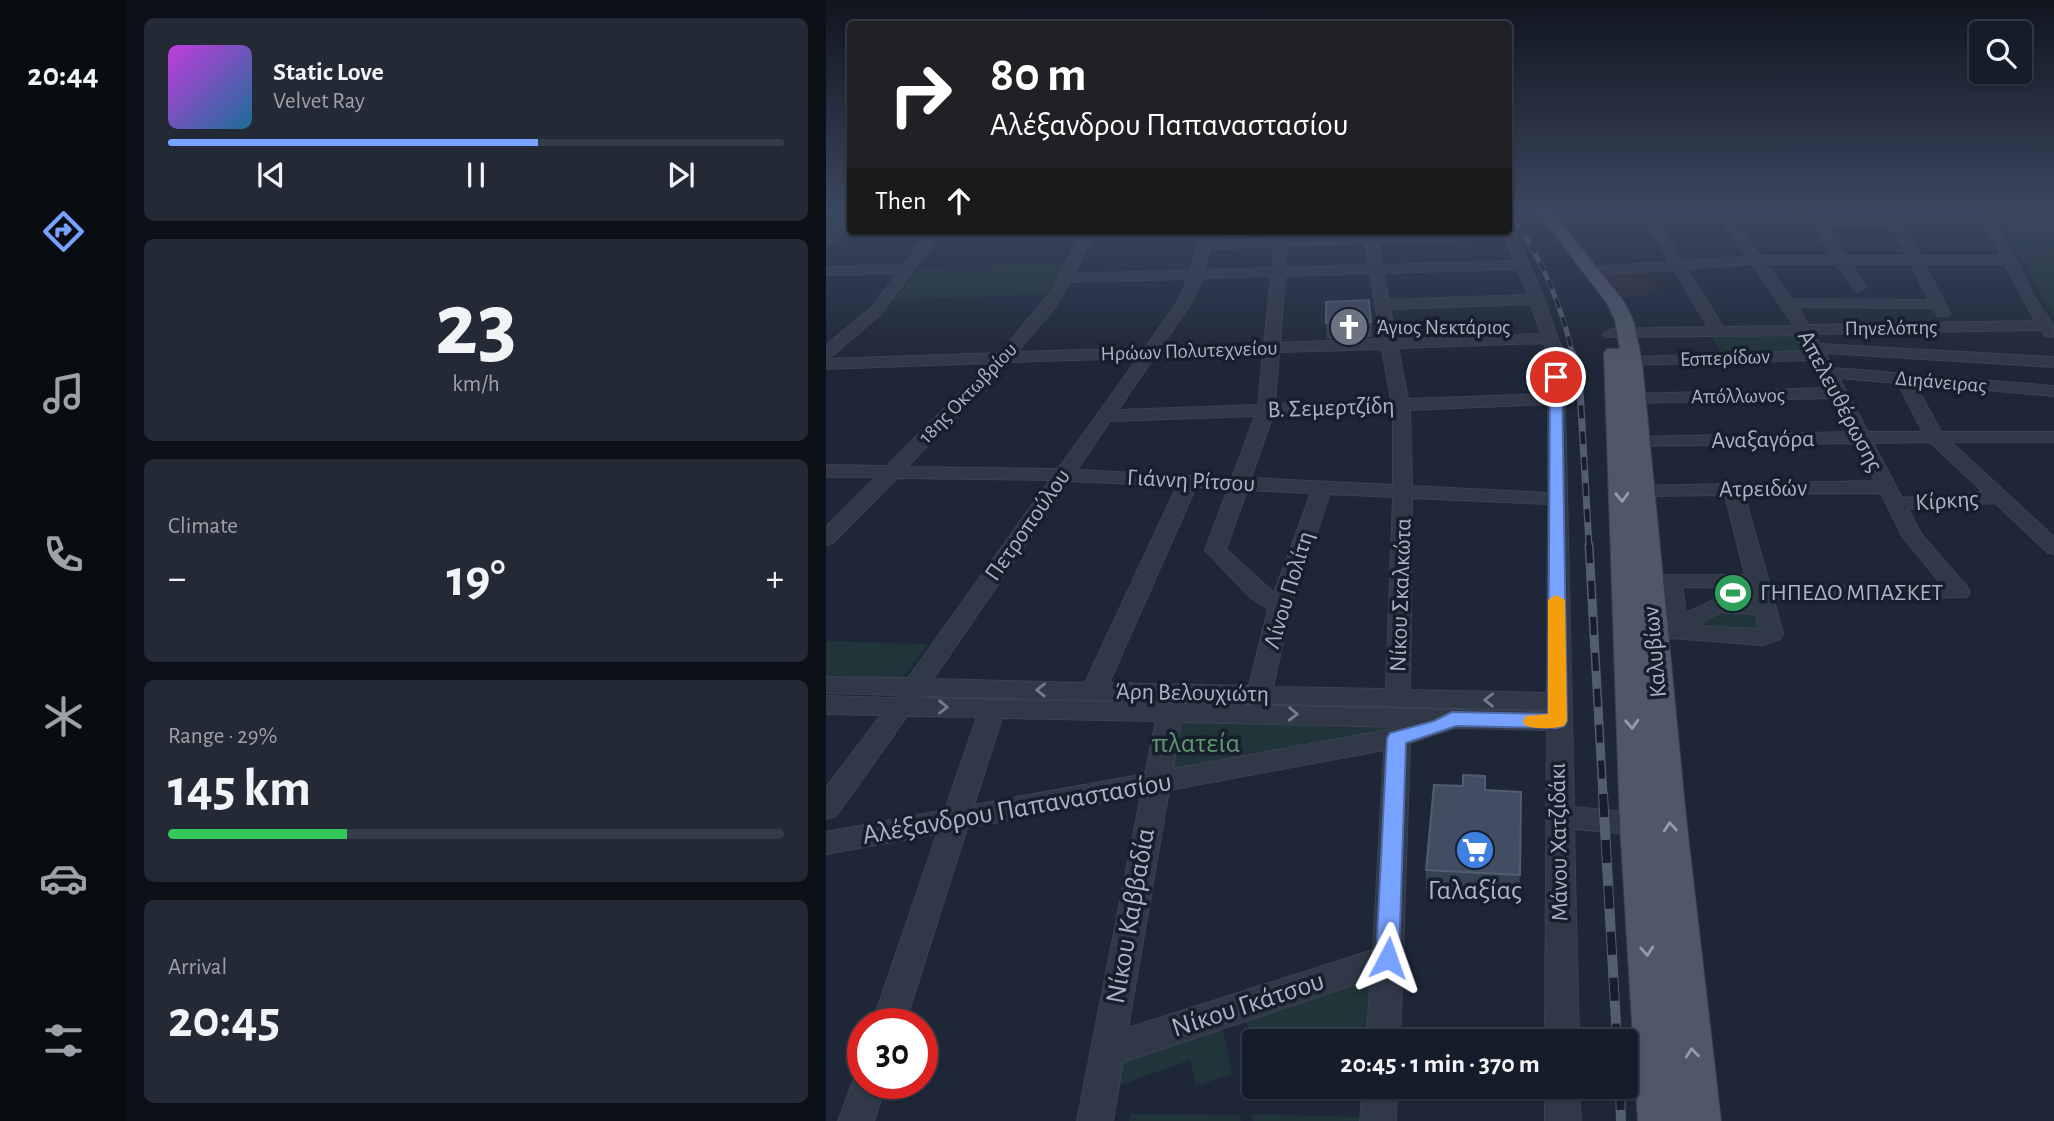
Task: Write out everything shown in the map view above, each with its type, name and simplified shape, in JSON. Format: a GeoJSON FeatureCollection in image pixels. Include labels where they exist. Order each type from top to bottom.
{"type":"FeatureCollection","features":[{"type":"Feature","properties":{"kind":"main road","name":"Καλυβίων"},"geometry":{"type":"LineString","coordinates":[[1570,262],[1599,301],[1623,343],[1616,377],[1637,824],[1660,1121]]}},
{"type":"Feature","properties":{"kind":"main road","name":"Καλυβίων"},"geometry":{"type":"LineString","coordinates":[[1585,262],[1615,302],[1637,399],[1653,631],[1699,1121]]}},
{"type":"Feature","properties":{"kind":"street"},"geometry":{"type":"LineString","coordinates":[[826,353],[876,311],[913,262]]}},
{"type":"Feature","properties":{"kind":"street","name":"18ης Οκτωβρίου"},"geometry":{"type":"LineString","coordinates":[[826,539],[1004,358],[1055,298],[1073,262]]}},
{"type":"Feature","properties":{"kind":"street","name":"Πετροπούλου"},"geometry":{"type":"LineString","coordinates":[[826,808],[1106,416],[1188,296],[1199,262]]}},
{"type":"Feature","properties":{"kind":"street"},"geometry":{"type":"LineString","coordinates":[[1280,262],[1266,410],[1215,550],[1259,593],[1280,606]]}},
{"type":"Feature","properties":{"kind":"street","name":"Νίκου Σκαλκώτα"},"geometry":{"type":"LineString","coordinates":[[1375,262],[1402,406],[1403,491],[1398,698]]}},
{"type":"Feature","properties":{"kind":"street"},"geometry":{"type":"LineString","coordinates":[[1676,262],[1718,331]]}},
{"type":"Feature","properties":{"kind":"street"},"geometry":{"type":"LineString","coordinates":[[1592,271],[1721,262]]}},
{"type":"Feature","properties":{"kind":"street","name":"Απελευθέρωσης"},"geometry":{"type":"LineString","coordinates":[[1760,262],[1788,303],[1828,372],[1890,496],[1920,547],[1959,592],[1762,594]]}},
{"type":"Feature","properties":{"kind":"street"},"geometry":{"type":"LineString","coordinates":[[1843,262],[1859,287]]}},
{"type":"Feature","properties":{"kind":"street"},"geometry":{"type":"LineString","coordinates":[[1917,262],[1949,327]]}},
{"type":"Feature","properties":{"kind":"street"},"geometry":{"type":"LineString","coordinates":[[2011,262],[2028,298],[2050,331]]}},
{"type":"Feature","properties":{"kind":"street"},"geometry":{"type":"LineString","coordinates":[[1065,278],[1522,265]]}},
{"type":"Feature","properties":{"kind":"street","name":"Μάνου Χατζιδάκι"},"geometry":{"type":"LineString","coordinates":[[1522,265],[1556,349],[1562,1029]]}},
{"type":"Feature","properties":{"kind":"street"},"geometry":{"type":"LineString","coordinates":[[826,271],[908,269]]}},
{"type":"Feature","properties":{"kind":"street"},"geometry":{"type":"LineString","coordinates":[[1383,305],[1536,299]]}},
{"type":"Feature","properties":{"kind":"street"},"geometry":{"type":"LineString","coordinates":[[1788,303],[1938,304]]}},
{"type":"Feature","properties":{"kind":"street","name":"Πηνελόπης"},"geometry":{"type":"LineString","coordinates":[[1623,343],[1718,331],[1949,327],[2050,331]]}},
{"type":"Feature","properties":{"kind":"street"},"geometry":{"type":"LineString","coordinates":[[1701,332],[1717,358]]}},
{"type":"Feature","properties":{"kind":"street","name":"Ηρώων Πολυτεχνείου"},"geometry":{"type":"LineString","coordinates":[[826,364],[1551,338]]}},
{"type":"Feature","properties":{"kind":"street","name":"Εσπερίδων"},"geometry":{"type":"LineString","coordinates":[[1623,343],[1717,358],[1816,351],[2054,362]]}},
{"type":"Feature","properties":{"kind":"street","name":"Διηάνειρας"},"geometry":{"type":"LineString","coordinates":[[1828,372],[2054,391]]}},
{"type":"Feature","properties":{"kind":"street"},"geometry":{"type":"LineString","coordinates":[[1904,378],[1934,436],[2054,548]]}},
{"type":"Feature","properties":{"kind":"street","name":"Απόλλωνος"},"geometry":{"type":"LineString","coordinates":[[1637,399],[1839,393]]}},
{"type":"Feature","properties":{"kind":"street","name":"Β. Σεμερτζίδη"},"geometry":{"type":"LineString","coordinates":[[1106,416],[1556,399]]}},
{"type":"Feature","properties":{"kind":"street","name":"Αναξαγόρα"},"geometry":{"type":"LineString","coordinates":[[1639,442],[1934,436],[2054,437]]}},
{"type":"Feature","properties":{"kind":"street","name":"Γιάννη Ρίτσου"},"geometry":{"type":"LineString","coordinates":[[826,471],[1062,475],[1556,499]]}},
{"type":"Feature","properties":{"kind":"street"},"geometry":{"type":"LineString","coordinates":[[1093,691],[1189,481]]}},
{"type":"Feature","properties":{"kind":"street","name":"Λίνου Πολίτη"},"geometry":{"type":"LineString","coordinates":[[1259,694],[1280,606],[1322,488]]}},
{"type":"Feature","properties":{"kind":"street","name":"Ατρειδών"},"geometry":{"type":"LineString","coordinates":[[1642,490],[1733,490],[1890,496]]}},
{"type":"Feature","properties":{"kind":"street"},"geometry":{"type":"LineString","coordinates":[[1653,631],[1763,637],[1772,634],[1733,490]]}},
{"type":"Feature","properties":{"kind":"street","name":"Κίρκης"},"geometry":{"type":"LineString","coordinates":[[1890,496],[1999,497]]}},
{"type":"Feature","properties":{"kind":"street"},"geometry":{"type":"LineString","coordinates":[[1704,580],[1762,594],[1736,604],[1710,607],[1688,621],[1680,621],[1675,617],[1670,582],[1704,580]]}},
{"type":"Feature","properties":{"kind":"street"},"geometry":{"type":"LineString","coordinates":[[1704,580],[1703,595],[1710,607]]}},
{"type":"Feature","properties":{"kind":"street","name":"Άρη Βελουχιώτη"},"geometry":{"type":"LineString","coordinates":[[826,685],[993,707],[1452,719],[1557,712]]}},
{"type":"Feature","properties":{"kind":"street","name":"Άρη Βελουχιώτη"},"geometry":{"type":"LineString","coordinates":[[826,705],[907,697],[1093,691],[1398,698],[1557,712]]}},
{"type":"Feature","properties":{"kind":"street"},"geometry":{"type":"LineString","coordinates":[[893,1008],[993,707]]}},
{"type":"Feature","properties":{"kind":"street","name":"Νίκου Καββαδία"},"geometry":{"type":"LineString","coordinates":[[1095,1121],[1170,710]]}},
{"type":"Feature","properties":{"kind":"street","name":"Αλέξανδρου Παπαναστασίου"},"geometry":{"type":"LineString","coordinates":[[826,843],[954,822],[1396,738],[1440,726],[1452,719]]}},
{"type":"Feature","properties":{"kind":"street"},"geometry":{"type":"LineString","coordinates":[[1384,1029],[1396,738]]}},
{"type":"Feature","properties":{"kind":"street"},"geometry":{"type":"LineString","coordinates":[[1558,816],[1637,824]]}},
{"type":"Feature","properties":{"kind":"street","name":"Νίκου Γκάτσου"},"geometry":{"type":"LineString","coordinates":[[1107,1051],[1388,958]]}},
{"type":"Feature","properties":{"kind":"street"},"geometry":{"type":"LineString","coordinates":[[856,1121],[864,1099]]}},
{"type":"Feature","properties":{"kind":"street"},"geometry":{"type":"LineString","coordinates":[[1378,1121],[1379,1099]]}},
{"type":"Feature","properties":{"kind":"street"},"geometry":{"type":"LineString","coordinates":[[1562,1099],[1563,1121]]}},
{"type":"Feature","properties":{"kind":"shaded area"},"geometry":{"type":"Polygon","coordinates":[[[1645,272],[1660,289],[1647,290],[1650,296],[1619,297],[1602,275],[1645,272]]]}},
{"type":"Feature","properties":{"kind":"green space"},"geometry":{"type":"Polygon","coordinates":[[[2023,262],[2054,262],[2054,317],[2023,262]]]}},
{"type":"Feature","properties":{"kind":"green space"},"geometry":{"type":"Polygon","coordinates":[[[1064,263],[1048,294],[894,300],[920,268],[1064,263]]]}},
{"type":"Feature","properties":{"kind":"green space"},"geometry":{"type":"Polygon","coordinates":[[[1795,334],[1805,353],[1723,357],[1711,336],[1795,334]]]}},
{"type":"Feature","properties":{"kind":"green space"},"geometry":{"type":"Polygon","coordinates":[[[1720,611],[1758,612],[1763,631],[1695,627],[1696,623],[1720,611]]]}},
{"type":"Feature","properties":{"kind":"green space"},"geometry":{"type":"Polygon","coordinates":[[[826,641],[928,644],[901,678],[826,676],[826,641]]]}},
{"type":"Feature","properties":{"kind":"green space","name":"πλατεία"},"geometry":{"type":"Polygon","coordinates":[[[1175,718],[1389,727],[1389,732],[1166,774],[1175,718]]]}},
{"type":"Feature","properties":{"kind":"green space"},"geometry":{"type":"Polygon","coordinates":[[[1363,981],[1370,987],[1367,1029],[1248,1029],[1245,1016],[1363,981]]]}},
{"type":"Feature","properties":{"kind":"green space"},"geometry":{"type":"Polygon","coordinates":[[[1222,1024],[1232,1074],[1196,1086],[1190,1060],[1118,1086],[1123,1058],[1222,1024]]]}},
{"type":"Feature","properties":{"kind":"green space"},"geometry":{"type":"Polygon","coordinates":[[[1131,1114],[1240,1115],[1241,1121],[1129,1121],[1131,1114]]]}},
{"type":"Feature","properties":{"kind":"green space"},"geometry":{"type":"Polygon","coordinates":[[[1251,1114],[1360,1117],[1360,1121],[1253,1121],[1251,1114]]]}},
{"type":"Feature","properties":{"kind":"building"},"geometry":{"type":"Polygon","coordinates":[[[1369,300],[1371,322],[1326,323],[1326,302],[1369,300]]]}},
{"type":"Feature","properties":{"kind":"building","name":"Γαλαξίας"},"geometry":{"type":"Polygon","coordinates":[[[1463,775],[1485,776],[1485,790],[1521,792],[1520,875],[1426,870],[1434,785],[1463,786],[1463,775]]]}},
{"type":"Feature","properties":{"kind":"railway"},"geometry":{"type":"LineString","coordinates":[[1540,262],[1562,317],[1573,356]]}},
{"type":"Feature","properties":{"kind":"railway"},"geometry":{"type":"LineString","coordinates":[[1573,354],[1580,390],[1589,546]]}},
{"type":"Feature","properties":{"kind":"railway"},"geometry":{"type":"LineString","coordinates":[[1589,545],[1603,796]]}},
{"type":"Feature","properties":{"kind":"railway"},"geometry":{"type":"LineString","coordinates":[[1603,794],[1616,1029]]}},
{"type":"Feature","properties":{"kind":"railway"},"geometry":{"type":"LineString","coordinates":[[1620,1099],[1621,1121]]}},
{"type":"Feature","properties":{"kind":"slow traffic"},"geometry":{"type":"LineString","coordinates":[[1532,721],[1557,721],[1556,600]]}},
{"type":"Feature","properties":{"kind":"place","name":"Άγιος Νεκτάριος"},"geometry":{"type":"Point","coordinates":[1349,327]}},
{"type":"Feature","properties":{"kind":"place","name":"ΓΗΠΕΔΟ ΜΠΑΣΚΕΤ"},"geometry":{"type":"Point","coordinates":[1733,593]}},
{"type":"Feature","properties":{"kind":"place","name":"Γαλαξίας"},"geometry":{"type":"Point","coordinates":[1475,850]}},
{"type":"Feature","properties":{"kind":"route"},"geometry":{"type":"LineString","coordinates":[[1388,958],[1396,738],[1440,726],[1452,719],[1557,721],[1556,377]]}}]}
